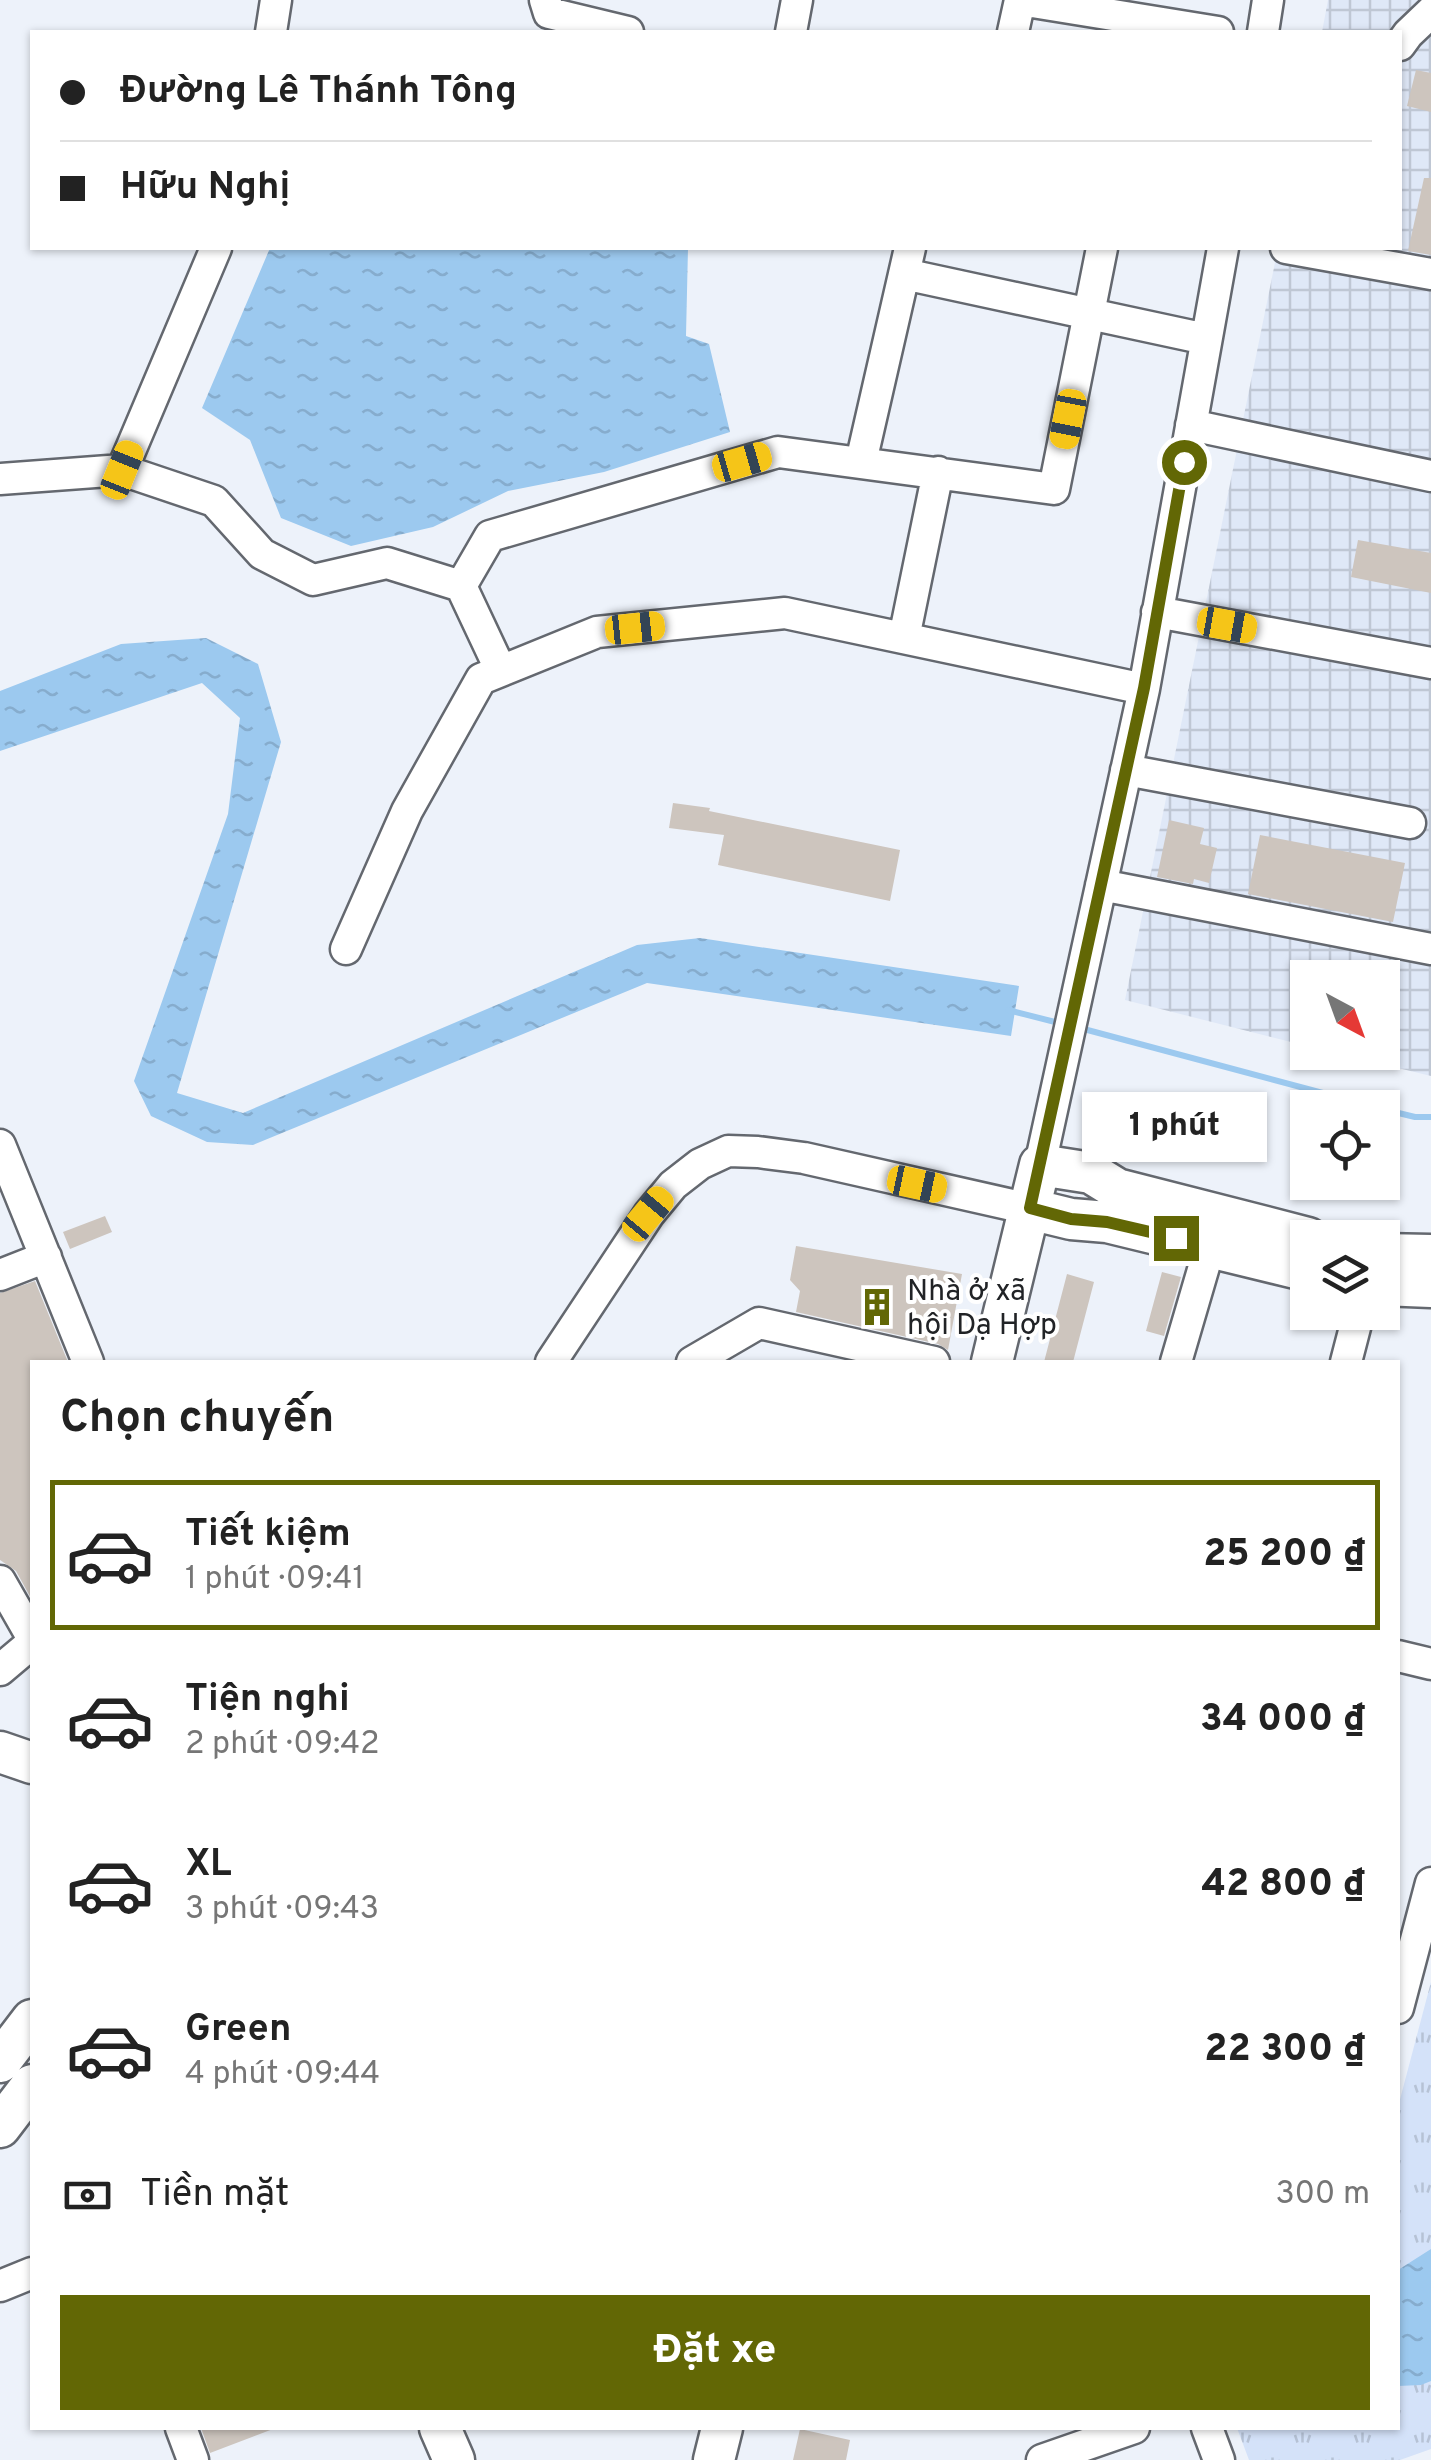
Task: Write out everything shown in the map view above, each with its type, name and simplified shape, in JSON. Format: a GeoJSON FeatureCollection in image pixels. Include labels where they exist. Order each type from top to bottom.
{"type":"FeatureCollection","features":[{"type":"Feature","properties":{"kind":"main road"},"geometry":{"type":"LineString","coordinates":[[992,1360],[1044,1149],[1117,1189],[1290,1233]]}},
{"type":"Feature","properties":{"kind":"main road"},"geometry":{"type":"LineString","coordinates":[[1030,1208],[1071,1219],[1107,1222],[1290,1266]]}},
{"type":"Feature","properties":{"kind":"main road"},"geometry":{"type":"LineString","coordinates":[[1400,1255],[1431,1256]]}},
{"type":"Feature","properties":{"kind":"main road"},"geometry":{"type":"LineString","coordinates":[[1400,1286],[1431,1287]]}},
{"type":"Feature","properties":{"kind":"main road"},"geometry":{"type":"LineString","coordinates":[[0,1752],[30,1762]]}},
{"type":"Feature","properties":{"kind":"main road"},"geometry":{"type":"LineString","coordinates":[[0,2062],[30,2023]]}},
{"type":"Feature","properties":{"kind":"main road"},"geometry":{"type":"LineString","coordinates":[[0,2127],[30,2088]]}},
{"type":"Feature","properties":{"kind":"main road"},"geometry":{"type":"LineString","coordinates":[[441,2430],[454,2460]]}},
{"type":"Feature","properties":{"kind":"main road"},"geometry":{"type":"LineString","coordinates":[[471,2430],[484,2460]]}},
{"type":"Feature","properties":{"kind":"main road"},"geometry":{"type":"LineString","coordinates":[[714,2460],[722,2430]]}},
{"type":"Feature","properties":{"kind":"street"},"geometry":{"type":"LineString","coordinates":[[271,30],[276,0]]}},
{"type":"Feature","properties":{"kind":"street"},"geometry":{"type":"LineString","coordinates":[[545,0],[550,12],[620,30]]}},
{"type":"Feature","properties":{"kind":"street"},"geometry":{"type":"LineString","coordinates":[[791,30],[797,0]]}},
{"type":"Feature","properties":{"kind":"street"},"geometry":{"type":"LineString","coordinates":[[1013,30],[1020,0],[1067,4],[1207,30]]}},
{"type":"Feature","properties":{"kind":"street"},"geometry":{"type":"LineString","coordinates":[[1262,30],[1268,0]]}},
{"type":"Feature","properties":{"kind":"street"},"geometry":{"type":"LineString","coordinates":[[1402,43],[1431,12]]}},
{"type":"Feature","properties":{"kind":"street"},"geometry":{"type":"LineString","coordinates":[[122,470],[215,250]]}},
{"type":"Feature","properties":{"kind":"street"},"geometry":{"type":"LineString","coordinates":[[461,586],[490,536],[778,452],[1054,489],[1102,250]]}},
{"type":"Feature","properties":{"kind":"street"},"geometry":{"type":"LineString","coordinates":[[1044,1149],[1144,688],[1223,250]]}},
{"type":"Feature","properties":{"kind":"street"},"geometry":{"type":"LineString","coordinates":[[1334,252],[1431,274]]}},
{"type":"Feature","properties":{"kind":"street"},"geometry":{"type":"LineString","coordinates":[[861,462],[907,261],[1088,314],[1206,339]]}},
{"type":"Feature","properties":{"kind":"street"},"geometry":{"type":"LineString","coordinates":[[1191,424],[1431,476]]}},
{"type":"Feature","properties":{"kind":"street"},"geometry":{"type":"LineString","coordinates":[[0,479],[122,470],[214,502],[262,554],[313,580],[388,563],[461,586],[501,670]]}},
{"type":"Feature","properties":{"kind":"street"},"geometry":{"type":"LineString","coordinates":[[904,638],[938,472]]}},
{"type":"Feature","properties":{"kind":"street"},"geometry":{"type":"LineString","coordinates":[[1157,612],[1431,662]]}},
{"type":"Feature","properties":{"kind":"street"},"geometry":{"type":"LineString","coordinates":[[346,949],[408,811],[481,679],[597,632],[785,613],[1144,688]]}},
{"type":"Feature","properties":{"kind":"street"},"geometry":{"type":"LineString","coordinates":[[1126,770],[1410,823]]}},
{"type":"Feature","properties":{"kind":"street"},"geometry":{"type":"LineString","coordinates":[[1101,885],[1431,949]]}},
{"type":"Feature","properties":{"kind":"street"},"geometry":{"type":"LineString","coordinates":[[0,1145],[7,1183],[46,1257],[87,1360]]}},
{"type":"Feature","properties":{"kind":"street"},"geometry":{"type":"LineString","coordinates":[[552,1360],[648,1214],[673,1185],[700,1164],[728,1151],[804,1158],[1030,1208]]}},
{"type":"Feature","properties":{"kind":"street"},"geometry":{"type":"LineString","coordinates":[[1177,1360],[1210,1246]]}},
{"type":"Feature","properties":{"kind":"street"},"geometry":{"type":"LineString","coordinates":[[0,1276],[46,1257]]}},
{"type":"Feature","properties":{"kind":"street"},"geometry":{"type":"LineString","coordinates":[[695,1360],[760,1323],[925,1360]]}},
{"type":"Feature","properties":{"kind":"street"},"geometry":{"type":"LineString","coordinates":[[1347,1360],[1354,1330]]}},
{"type":"Feature","properties":{"kind":"street"},"geometry":{"type":"LineString","coordinates":[[0,1581],[30,1636]]}},
{"type":"Feature","properties":{"kind":"street"},"geometry":{"type":"LineString","coordinates":[[0,1670],[30,1642]]}},
{"type":"Feature","properties":{"kind":"street"},"geometry":{"type":"LineString","coordinates":[[1400,1656],[1431,1664]]}},
{"type":"Feature","properties":{"kind":"street"},"geometry":{"type":"LineString","coordinates":[[1400,2000],[1431,1882]]}},
{"type":"Feature","properties":{"kind":"street"},"geometry":{"type":"LineString","coordinates":[[0,2286],[30,2274]]}},
{"type":"Feature","properties":{"kind":"street"},"geometry":{"type":"LineString","coordinates":[[182,2430],[193,2460]]}},
{"type":"Feature","properties":{"kind":"street"},"geometry":{"type":"LineString","coordinates":[[1042,2460],[1128,2430]]}},
{"type":"Feature","properties":{"kind":"street"},"geometry":{"type":"LineString","coordinates":[[1208,2430],[1219,2460]]}},
{"type":"Feature","properties":{"kind":"shaded area"},"geometry":{"type":"Polygon","coordinates":[[[1328,0],[1431,0],[1431,1076],[1400,1068],[1400,960],[1290,960],[1290,1042],[1125,1000],[1278,250],[1402,250],[1402,30],[1322,30],[1328,0]]]}},
{"type":"Feature","properties":{"kind":"green space"},"geometry":{"type":"Polygon","coordinates":[[[1431,1982],[1431,2449],[1400,2460],[1249,2460],[1238,2430],[1400,2430],[1400,2099],[1431,1982]]]}},
{"type":"Feature","properties":{"kind":"water"},"geometry":{"type":"Polygon","coordinates":[[[269,250],[688,250],[686,336],[709,344],[730,432],[604,472],[508,491],[433,527],[351,546],[281,518],[250,440],[202,408],[269,250]]]}},
{"type":"Feature","properties":{"kind":"water"},"geometry":{"type":"Polygon","coordinates":[[[206,638],[258,664],[281,742],[177,1093],[243,1113],[637,945],[700,938],[1019,986],[1011,1036],[647,983],[253,1145],[207,1142],[151,1116],[134,1081],[228,814],[240,718],[202,683],[0,751],[0,691],[121,644],[206,638]]]}},
{"type":"Feature","properties":{"kind":"water"},"geometry":{"type":"Polygon","coordinates":[[[1431,2249],[1431,2381],[1421,2385],[1400,2386],[1400,2269],[1431,2249]]]}},
{"type":"Feature","properties":{"kind":"building"},"geometry":{"type":"Polygon","coordinates":[[[1416,70],[1431,73],[1431,112],[1407,106],[1416,70]]]}},
{"type":"Feature","properties":{"kind":"building"},"geometry":{"type":"Polygon","coordinates":[[[1424,178],[1431,178],[1431,255],[1408,251],[1424,178]]]}},
{"type":"Feature","properties":{"kind":"building"},"geometry":{"type":"Polygon","coordinates":[[[1358,540],[1431,553],[1431,593],[1351,577],[1358,540]]]}},
{"type":"Feature","properties":{"kind":"building"},"geometry":{"type":"Polygon","coordinates":[[[673,803],[900,850],[890,901],[718,865],[724,835],[669,828],[673,803]]]}},
{"type":"Feature","properties":{"kind":"building"},"geometry":{"type":"Polygon","coordinates":[[[1169,820],[1204,828],[1200,844],[1217,848],[1209,883],[1157,877],[1169,820]]]}},
{"type":"Feature","properties":{"kind":"building"},"geometry":{"type":"Polygon","coordinates":[[[1260,835],[1405,863],[1393,922],[1248,894],[1260,835]]]}},
{"type":"Feature","properties":{"kind":"building"},"geometry":{"type":"Polygon","coordinates":[[[105,1216],[112,1232],[70,1249],[63,1232],[105,1216]]]}},
{"type":"Feature","properties":{"kind":"building","name":"Nhà ở xã hội Dạ Hợp"},"geometry":{"type":"Polygon","coordinates":[[[796,1246],[962,1274],[948,1350],[938,1344],[796,1312],[800,1291],[790,1280],[796,1246]]]}},
{"type":"Feature","properties":{"kind":"building"},"geometry":{"type":"Polygon","coordinates":[[[1162,1272],[1181,1277],[1164,1336],[1146,1331],[1162,1272]]]}},
{"type":"Feature","properties":{"kind":"building"},"geometry":{"type":"Polygon","coordinates":[[[1067,1274],[1094,1282],[1074,1360],[1045,1360],[1067,1274]]]}},
{"type":"Feature","properties":{"kind":"building"},"geometry":{"type":"Polygon","coordinates":[[[35,1281],[67,1360],[30,1360],[30,1596],[16,1571],[0,1560],[0,1293],[35,1281]]]}},
{"type":"Feature","properties":{"kind":"building"},"geometry":{"type":"Polygon","coordinates":[[[202,2430],[270,2430],[210,2453],[202,2430]]]}},
{"type":"Feature","properties":{"kind":"building"},"geometry":{"type":"Polygon","coordinates":[[[800,2430],[850,2440],[846,2460],[793,2460],[800,2430]]]}},
{"type":"Feature","properties":{"kind":"waterway"},"geometry":{"type":"LineString","coordinates":[[1008,1010],[1063,1024]]}},
{"type":"Feature","properties":{"kind":"waterway"},"geometry":{"type":"LineString","coordinates":[[1080,1028],[1312,1090]]}},
{"type":"Feature","properties":{"kind":"waterway"},"geometry":{"type":"LineString","coordinates":[[1400,1113],[1431,1117]]}},
{"type":"Feature","properties":{"kind":"place","name":"Nhà ở xã hội Dạ Hợp"},"geometry":{"type":"Point","coordinates":[877,1307]}},
{"type":"Feature","properties":{"kind":"route"},"geometry":{"type":"LineString","coordinates":[[1176,1238],[1030,1208],[1144,688],[1184,462]]}}]}
